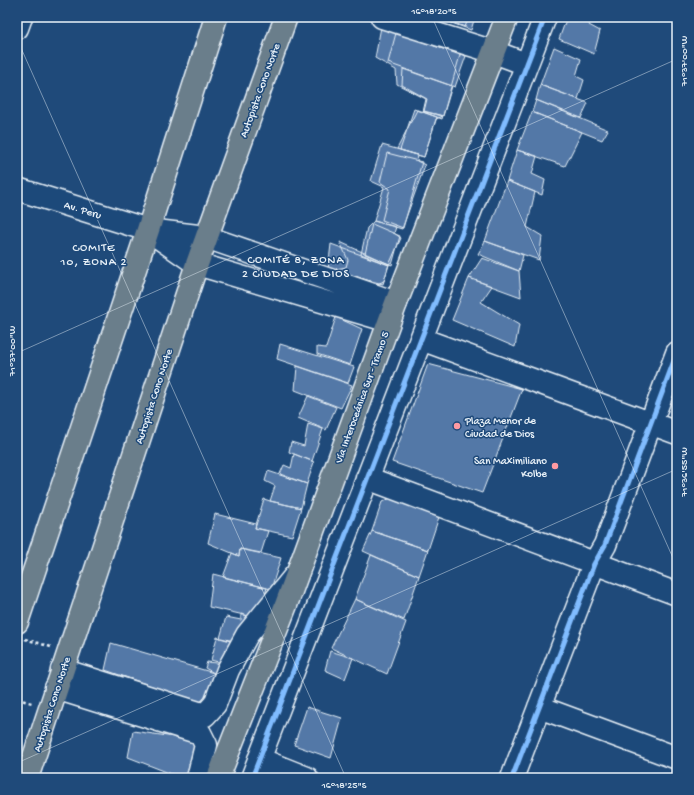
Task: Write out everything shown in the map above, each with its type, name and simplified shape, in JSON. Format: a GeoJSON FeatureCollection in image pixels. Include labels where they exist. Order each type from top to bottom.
{"type":"FeatureCollection","features":[{"type":"Feature","properties":{"kind":"main road"},"geometry":{"type":"LineString","coordinates":[[20,630],[216,17]]}},
{"type":"Feature","properties":{"kind":"main road","name":"Autopista Cono Norte"},"geometry":{"type":"LineString","coordinates":[[27,778],[206,237],[286,17]]}},
{"type":"Feature","properties":{"kind":"main road","name":"Vía Interoceánica Sur - Tramo 5"},"geometry":{"type":"LineString","coordinates":[[218,778],[283,612],[392,312],[507,17]]}},
{"type":"Feature","properties":{"kind":"street"},"geometry":{"type":"LineString","coordinates":[[17,28],[21,17]]}},
{"type":"Feature","properties":{"kind":"street"},"geometry":{"type":"LineString","coordinates":[[382,17],[494,52],[526,64]]}},
{"type":"Feature","properties":{"kind":"street"},"geometry":{"type":"LineString","coordinates":[[307,778],[256,768],[545,17]]}},
{"type":"Feature","properties":{"kind":"street","name":"Av. Peru"},"geometry":{"type":"LineString","coordinates":[[17,189],[148,230]]}},
{"type":"Feature","properties":{"kind":"street"},"geometry":{"type":"LineString","coordinates":[[148,230],[206,237],[392,312]]}},
{"type":"Feature","properties":{"kind":"street"},"geometry":{"type":"LineString","coordinates":[[148,230],[197,264],[392,312]]}},
{"type":"Feature","properties":{"kind":"street"},"geometry":{"type":"LineString","coordinates":[[421,338],[677,433]]}},
{"type":"Feature","properties":{"kind":"street"},"geometry":{"type":"LineString","coordinates":[[512,778],[594,564],[605,545],[677,353]]}},
{"type":"Feature","properties":{"kind":"street"},"geometry":{"type":"LineString","coordinates":[[367,478],[677,594]]}},
{"type":"Feature","properties":{"kind":"street"},"geometry":{"type":"LineString","coordinates":[[62,670],[205,715],[215,704],[228,670],[247,635],[297,574]]}},
{"type":"Feature","properties":{"kind":"street"},"geometry":{"type":"LineString","coordinates":[[62,670],[200,733],[206,745],[198,778]]}},
{"type":"Feature","properties":{"kind":"street"},"geometry":{"type":"LineString","coordinates":[[539,707],[677,758]]}},
{"type":"Feature","properties":{"kind":"path"},"geometry":{"type":"LineString","coordinates":[[20,630],[62,670]]}},
{"type":"Feature","properties":{"kind":"building"},"geometry":{"type":"Polygon","coordinates":[[[435,17],[450,17],[466,22],[467,17],[475,17],[471,30],[435,17]]]}},
{"type":"Feature","properties":{"kind":"building"},"geometry":{"type":"Polygon","coordinates":[[[438,17],[469,17],[465,27],[438,17]]]}},
{"type":"Feature","properties":{"kind":"building"},"geometry":{"type":"Polygon","coordinates":[[[567,17],[592,17],[589,25],[600,31],[594,54],[559,39],[567,17]]]}},
{"type":"Feature","properties":{"kind":"building"},"geometry":{"type":"Polygon","coordinates":[[[381,27],[460,55],[442,119],[423,112],[426,99],[397,84],[396,70],[375,58],[381,27]]]}},
{"type":"Feature","properties":{"kind":"building"},"geometry":{"type":"Polygon","coordinates":[[[396,33],[466,56],[455,87],[388,63],[396,33]]]}},
{"type":"Feature","properties":{"kind":"building"},"geometry":{"type":"Polygon","coordinates":[[[554,47],[581,59],[576,76],[584,80],[578,99],[540,85],[554,47]]]}},
{"type":"Feature","properties":{"kind":"building"},"geometry":{"type":"Polygon","coordinates":[[[403,69],[452,86],[443,116],[424,111],[427,99],[402,85],[403,69]]]}},
{"type":"Feature","properties":{"kind":"building"},"geometry":{"type":"Polygon","coordinates":[[[540,85],[588,103],[581,118],[536,100],[540,85]]]}},
{"type":"Feature","properties":{"kind":"building"},"geometry":{"type":"Polygon","coordinates":[[[536,100],[608,130],[602,140],[532,112],[536,100]]]}},
{"type":"Feature","properties":{"kind":"building"},"geometry":{"type":"Polygon","coordinates":[[[414,109],[437,117],[424,157],[400,150],[414,109]]]}},
{"type":"Feature","properties":{"kind":"building"},"geometry":{"type":"Polygon","coordinates":[[[417,110],[443,116],[436,119],[424,157],[397,149],[417,110]]]}},
{"type":"Feature","properties":{"kind":"building"},"geometry":{"type":"Polygon","coordinates":[[[532,112],[582,132],[565,166],[517,150],[532,112]]]}},
{"type":"Feature","properties":{"kind":"building"},"geometry":{"type":"Polygon","coordinates":[[[382,145],[418,155],[417,161],[425,165],[402,229],[374,221],[384,187],[371,181],[382,145]]]}},
{"type":"Feature","properties":{"kind":"building"},"geometry":{"type":"Polygon","coordinates":[[[517,150],[537,156],[532,174],[545,180],[542,195],[507,181],[517,150]]]}},
{"type":"Feature","properties":{"kind":"building"},"geometry":{"type":"Polygon","coordinates":[[[387,153],[422,162],[403,228],[382,220],[390,189],[380,182],[387,153]]]}},
{"type":"Feature","properties":{"kind":"building"},"geometry":{"type":"Polygon","coordinates":[[[507,181],[535,192],[527,227],[542,236],[539,260],[485,241],[507,181]]]}},
{"type":"Feature","properties":{"kind":"building"},"geometry":{"type":"Polygon","coordinates":[[[374,221],[396,227],[394,233],[401,238],[389,265],[361,254],[367,228],[374,221]]]}},
{"type":"Feature","properties":{"kind":"building"},"geometry":{"type":"Polygon","coordinates":[[[372,224],[400,236],[392,265],[365,254],[372,224]]]}},
{"type":"Feature","properties":{"kind":"building"},"geometry":{"type":"Polygon","coordinates":[[[485,241],[523,255],[519,271],[478,254],[485,241]]]}},
{"type":"Feature","properties":{"kind":"building"},"geometry":{"type":"Polygon","coordinates":[[[340,242],[389,264],[384,281],[377,284],[336,269],[346,267],[348,260],[340,242]]]}},
{"type":"Feature","properties":{"kind":"building"},"geometry":{"type":"Polygon","coordinates":[[[331,244],[389,265],[383,284],[328,270],[331,244]]]}},
{"type":"Feature","properties":{"kind":"building"},"geometry":{"type":"Polygon","coordinates":[[[482,258],[519,271],[521,297],[469,278],[482,258]]]}},
{"type":"Feature","properties":{"kind":"building"},"geometry":{"type":"Polygon","coordinates":[[[469,278],[492,286],[481,302],[519,325],[515,347],[452,320],[469,278]]]}},
{"type":"Feature","properties":{"kind":"building"},"geometry":{"type":"Polygon","coordinates":[[[336,317],[362,329],[350,365],[317,354],[317,347],[326,348],[336,317]]]}},
{"type":"Feature","properties":{"kind":"building"},"geometry":{"type":"Polygon","coordinates":[[[280,344],[354,367],[348,383],[277,359],[280,344]]]}},
{"type":"Feature","properties":{"kind":"building","name":"Plaza Menor de Ciudad de Dios"},"geometry":{"type":"Polygon","coordinates":[[[428,364],[522,389],[482,493],[392,462],[428,364]]]}},
{"type":"Feature","properties":{"kind":"building"},"geometry":{"type":"Polygon","coordinates":[[[297,366],[352,385],[341,408],[295,390],[297,366]]]}},
{"type":"Feature","properties":{"kind":"building"},"geometry":{"type":"Polygon","coordinates":[[[308,396],[336,407],[326,430],[298,418],[308,396]]]}},
{"type":"Feature","properties":{"kind":"building"},"geometry":{"type":"Polygon","coordinates":[[[308,424],[323,429],[312,461],[289,452],[291,442],[304,446],[308,424]]]}},
{"type":"Feature","properties":{"kind":"building"},"geometry":{"type":"Polygon","coordinates":[[[294,454],[314,462],[307,484],[280,474],[284,465],[291,468],[294,454]]]}},
{"type":"Feature","properties":{"kind":"building"},"geometry":{"type":"Polygon","coordinates":[[[268,471],[307,484],[301,508],[270,501],[275,486],[265,481],[268,471]]]}},
{"type":"Feature","properties":{"kind":"building"},"geometry":{"type":"Polygon","coordinates":[[[393,497],[439,517],[428,550],[372,531],[382,502],[393,497]]]}},
{"type":"Feature","properties":{"kind":"building"},"geometry":{"type":"Polygon","coordinates":[[[264,499],[301,508],[292,536],[255,528],[264,499]]]}},
{"type":"Feature","properties":{"kind":"building"},"geometry":{"type":"Polygon","coordinates":[[[215,514],[256,524],[255,528],[268,531],[261,553],[240,549],[239,556],[208,543],[215,514]]]}},
{"type":"Feature","properties":{"kind":"building"},"geometry":{"type":"Polygon","coordinates":[[[372,531],[428,550],[419,576],[363,551],[372,531]]]}},
{"type":"Feature","properties":{"kind":"building"},"geometry":{"type":"Polygon","coordinates":[[[240,549],[281,558],[271,589],[223,577],[232,553],[239,556],[240,549]]]}},
{"type":"Feature","properties":{"kind":"building"},"geometry":{"type":"Polygon","coordinates":[[[371,555],[419,576],[404,620],[355,599],[371,555]]]}},
{"type":"Feature","properties":{"kind":"building"},"geometry":{"type":"Polygon","coordinates":[[[213,574],[267,588],[257,618],[209,607],[213,574]]]}},
{"type":"Feature","properties":{"kind":"building"},"geometry":{"type":"Polygon","coordinates":[[[355,599],[406,622],[387,674],[331,648],[355,599]]]}},
{"type":"Feature","properties":{"kind":"building"},"geometry":{"type":"Polygon","coordinates":[[[241,614],[257,618],[248,646],[220,638],[226,617],[241,620],[241,614]]]}},
{"type":"Feature","properties":{"kind":"building"},"geometry":{"type":"Polygon","coordinates":[[[217,637],[242,643],[236,667],[211,660],[217,637]]]}},
{"type":"Feature","properties":{"kind":"building"},"geometry":{"type":"Polygon","coordinates":[[[111,643],[214,673],[205,668],[207,662],[226,664],[213,707],[105,670],[111,643]]]}},
{"type":"Feature","properties":{"kind":"building"},"geometry":{"type":"Polygon","coordinates":[[[330,651],[353,658],[345,679],[325,670],[330,651]]]}},
{"type":"Feature","properties":{"kind":"building"},"geometry":{"type":"Polygon","coordinates":[[[307,707],[342,718],[331,758],[294,745],[307,707]]]}},
{"type":"Feature","properties":{"kind":"building"},"geometry":{"type":"Polygon","coordinates":[[[133,731],[195,740],[200,778],[182,778],[128,757],[133,731]]]}},
{"type":"Feature","properties":{"kind":"cycle path"},"geometry":{"type":"LineString","coordinates":[[252,778],[545,17]]}},
{"type":"Feature","properties":{"kind":"cycle path"},"geometry":{"type":"LineString","coordinates":[[512,778],[594,564],[605,545],[677,353]]}},
{"type":"Feature","properties":{"kind":"place","name":"Plaza Menor de Ciudad de Dios"},"geometry":{"type":"Point","coordinates":[457,426]}},
{"type":"Feature","properties":{"kind":"place","name":"San Maximiliano Kolbe"},"geometry":{"type":"Point","coordinates":[555,466]}},
{"type":"Feature","properties":{"kind":"district","name":"COMITE 10, ZONA 2"},"geometry":{"type":"Point","coordinates":[94,254]}},
{"type":"Feature","properties":{"kind":"district","name":"COMITÉ 8, ZONA 2 CIUDAD DE DIOS"},"geometry":{"type":"Point","coordinates":[296,266]}}]}
